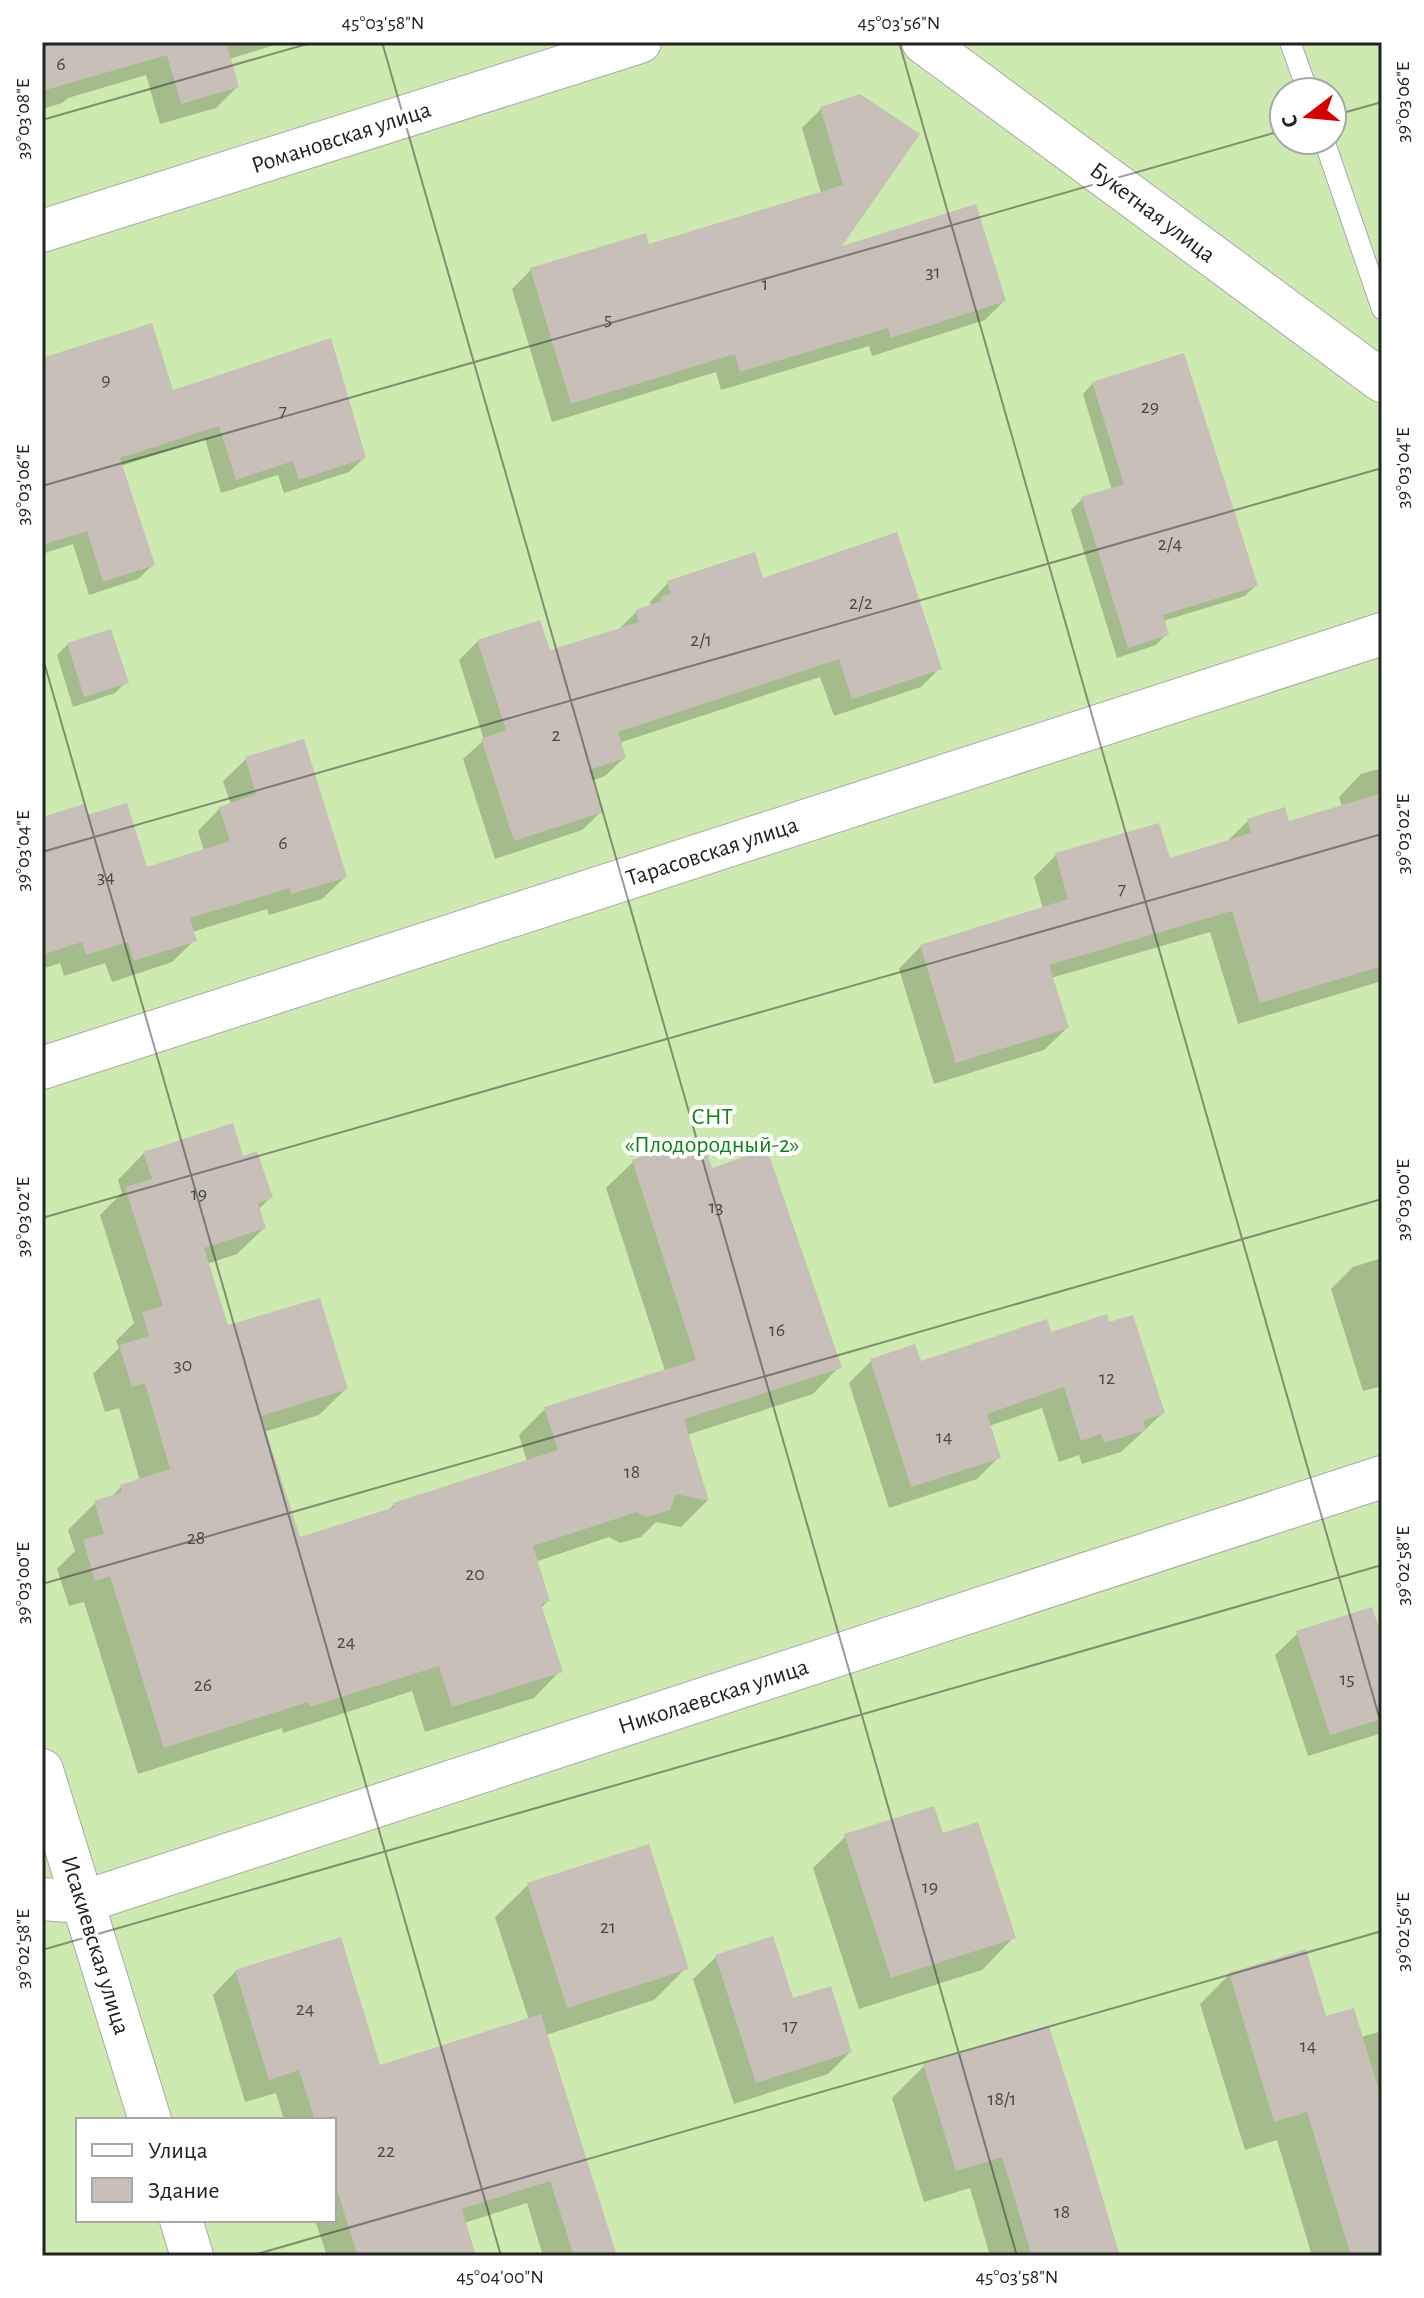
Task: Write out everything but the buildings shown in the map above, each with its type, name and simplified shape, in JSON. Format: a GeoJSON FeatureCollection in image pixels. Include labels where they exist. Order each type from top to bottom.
{"type":"FeatureCollection","features":[{"type":"Feature","properties":{"kind":"street","name":"Романовская улица"},"geometry":{"type":"LineString","coordinates":[[42,231],[640,42]]}},
{"type":"Feature","properties":{"kind":"street","name":"Букетная улица"},"geometry":{"type":"LineString","coordinates":[[923,42],[1382,381]]}},
{"type":"Feature","properties":{"kind":"street","name":"Тарасовская улица"},"geometry":{"type":"LineString","coordinates":[[42,1068],[1382,634]]}},
{"type":"Feature","properties":{"kind":"street","name":"Николаевская улица"},"geometry":{"type":"LineString","coordinates":[[42,1899],[83,1902],[1382,1477]]}},
{"type":"Feature","properties":{"kind":"street","name":"Исакиевская улица"},"geometry":{"type":"LineString","coordinates":[[42,1770],[149,2118]]}},
{"type":"Feature","properties":{"kind":"street"},"geometry":{"type":"LineString","coordinates":[[182,2222],[192,2256]]}},
{"type":"Feature","properties":{"kind":"lane"},"geometry":{"type":"LineString","coordinates":[[1290,42],[1302,76]]}},
{"type":"Feature","properties":{"kind":"lane"},"geometry":{"type":"LineString","coordinates":[[1329,156],[1382,309]]}},
{"type":"Feature","properties":{"kind":"green space","name":"СНТ «Плодородный-2»"},"geometry":{"type":"Polygon","coordinates":[[[42,42],[1382,42],[1382,2256],[42,2256],[42,42]]]}}]}
